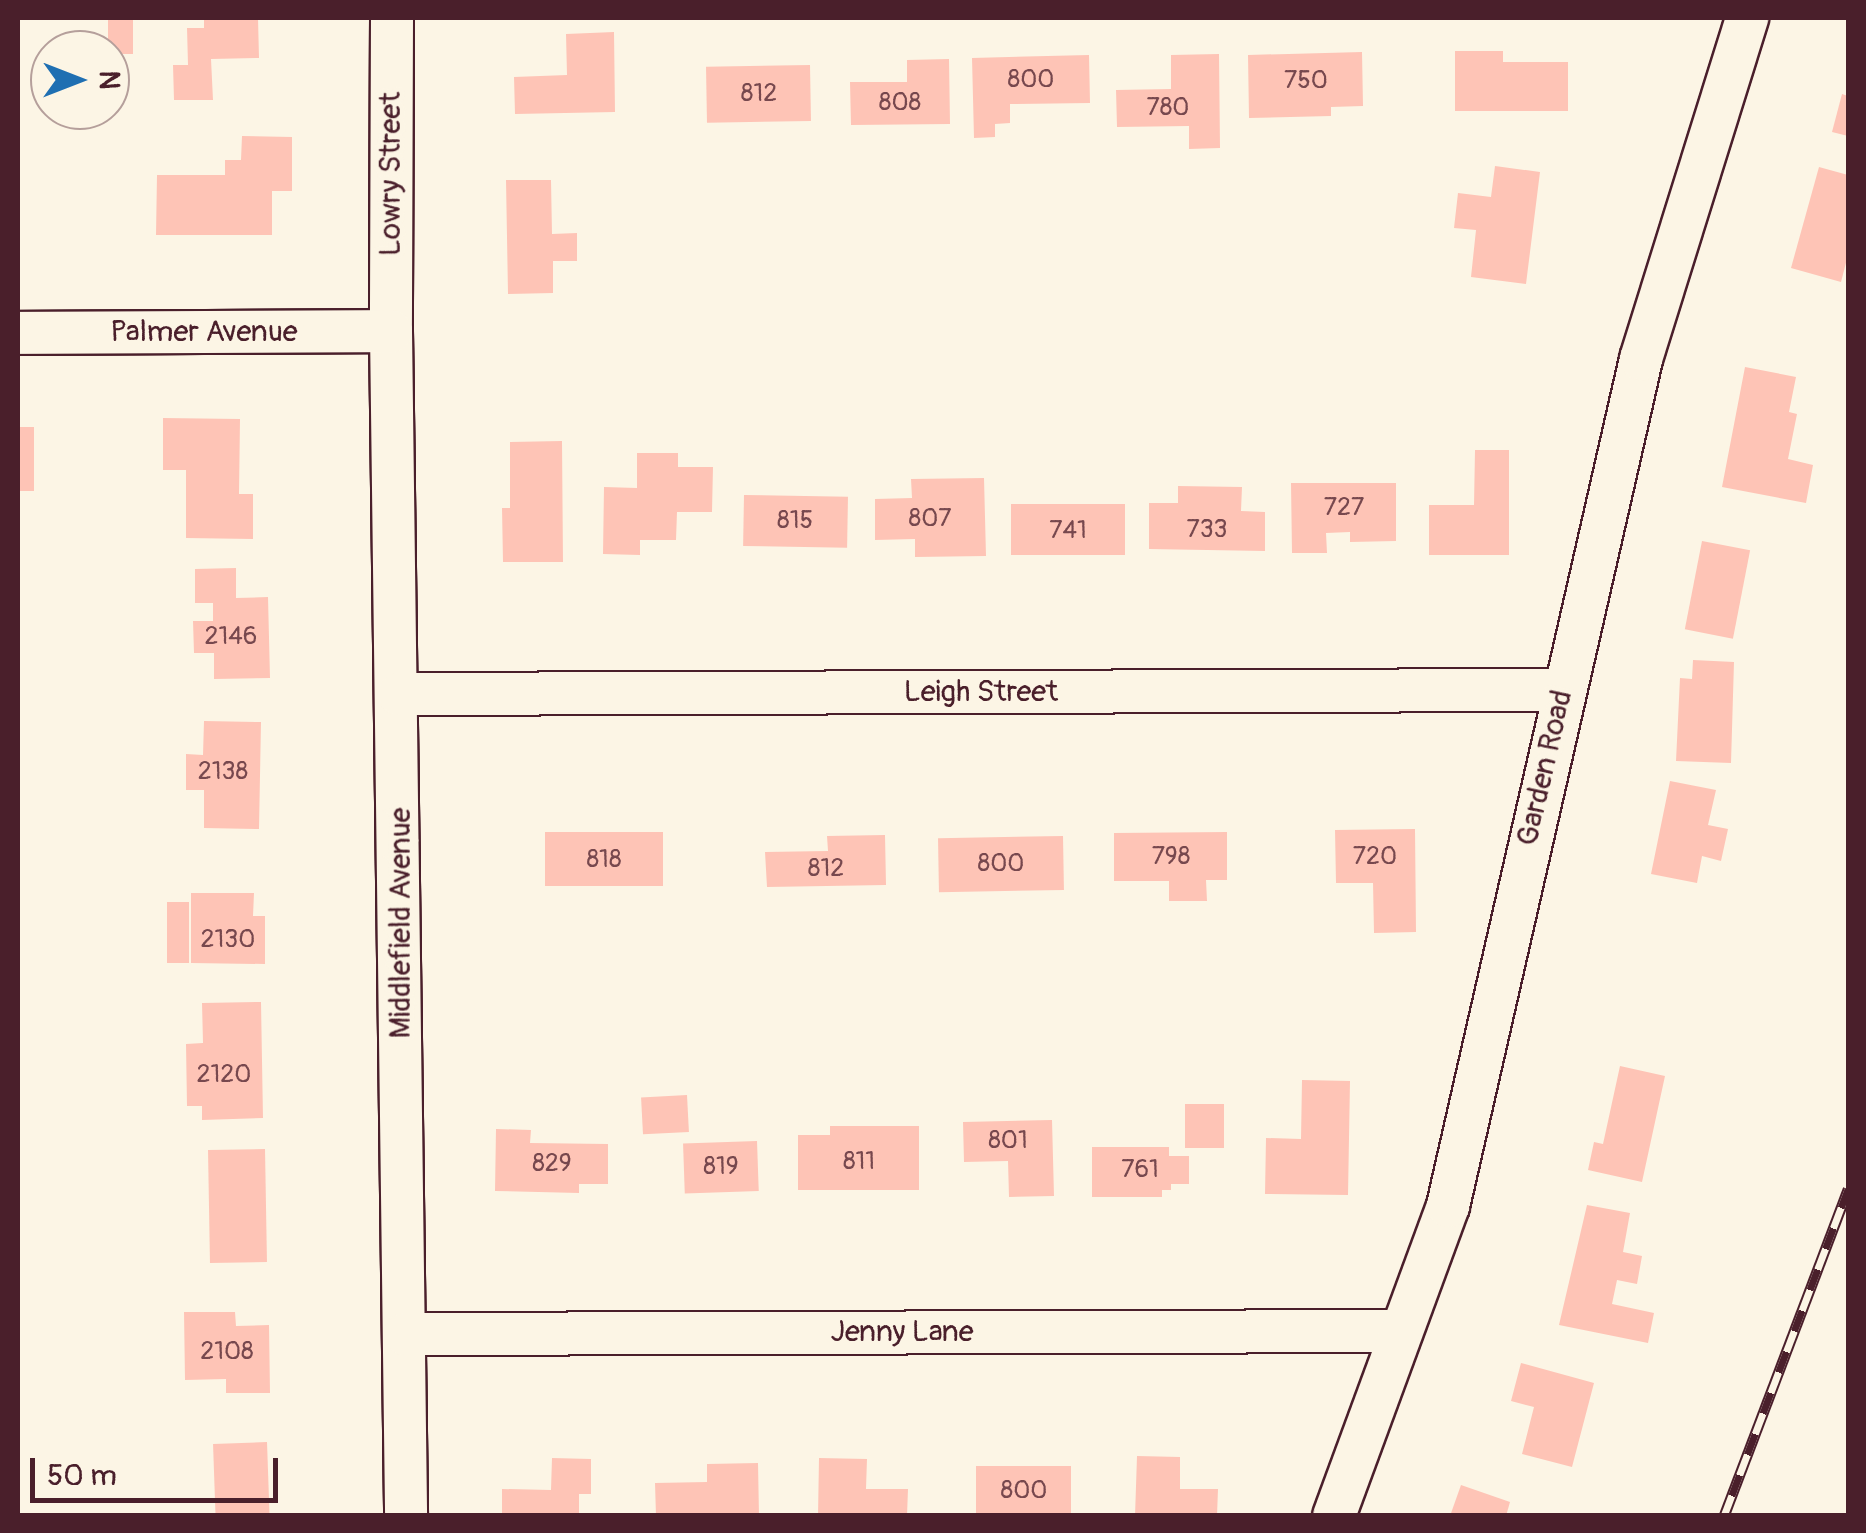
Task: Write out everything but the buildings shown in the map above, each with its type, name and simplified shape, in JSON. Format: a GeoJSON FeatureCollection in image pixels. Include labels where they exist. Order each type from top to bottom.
{"type":"FeatureCollection","features":[{"type":"Feature","properties":{"kind":"street","name":"Lowry Street"},"geometry":{"type":"LineString","coordinates":[[391,331],[392,18]]}},
{"type":"Feature","properties":{"kind":"street","name":"Garden Road"},"geometry":{"type":"LineString","coordinates":[[1334,1516],[1448,1206],[1562,690],[1641,359],[1747,18]]}},
{"type":"Feature","properties":{"kind":"street","name":"Palmer Avenue"},"geometry":{"type":"LineString","coordinates":[[18,333],[391,331]]}},
{"type":"Feature","properties":{"kind":"street","name":"Middlefield Avenue"},"geometry":{"type":"LineString","coordinates":[[391,331],[399,694],[406,1516]]}},
{"type":"Feature","properties":{"kind":"street","name":"Leigh Street"},"geometry":{"type":"LineString","coordinates":[[399,694],[1562,690]]}},
{"type":"Feature","properties":{"kind":"street","name":"Jenny Lane"},"geometry":{"type":"LineString","coordinates":[[405,1334],[1400,1331]]}},
{"type":"Feature","properties":{"kind":"railway"},"geometry":{"type":"LineString","coordinates":[[1724,1516],[1848,1189]]}}]}
